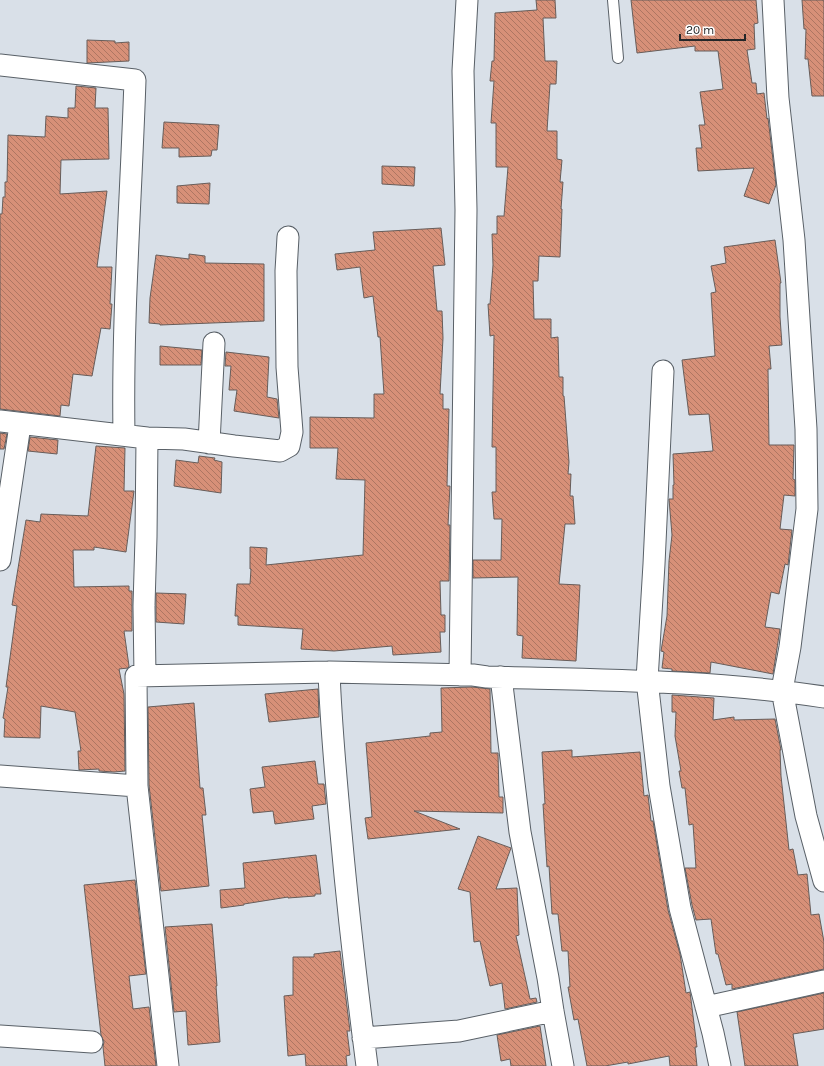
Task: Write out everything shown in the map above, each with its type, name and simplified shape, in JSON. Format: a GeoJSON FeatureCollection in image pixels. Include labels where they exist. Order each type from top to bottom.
{"type":"FeatureCollection","features":[{"type":"Feature","properties":{"kind":"street"},"geometry":{"type":"LineString","coordinates":[[460,675],[466,210],[463,71],[467,0]]}},
{"type":"Feature","properties":{"kind":"street"},"geometry":{"type":"LineString","coordinates":[[773,0],[778,98],[794,240],[806,429],[807,509],[790,647],[782,690],[806,816],[824,881]]}},
{"type":"Feature","properties":{"kind":"street"},"geometry":{"type":"LineString","coordinates":[[0,65],[135,80],[126,281],[123,380],[124,435]]}},
{"type":"Feature","properties":{"kind":"street"},"geometry":{"type":"LineString","coordinates":[[0,560],[10,423],[147,438],[184,439],[280,450],[289,446],[292,432],[288,367],[286,271],[288,237]]}},
{"type":"Feature","properties":{"kind":"street"},"geometry":{"type":"LineString","coordinates":[[209,443],[214,343]]}},
{"type":"Feature","properties":{"kind":"street"},"geometry":{"type":"LineString","coordinates":[[663,371],[647,680],[659,786],[680,908],[713,1033],[720,1066]]}},
{"type":"Feature","properties":{"kind":"street"},"geometry":{"type":"LineString","coordinates":[[145,676],[144,606],[147,438]]}},
{"type":"Feature","properties":{"kind":"street"},"geometry":{"type":"LineString","coordinates":[[330,672],[330,709],[337,786],[352,945],[367,1066]]}},
{"type":"Feature","properties":{"kind":"street"},"geometry":{"type":"LineString","coordinates":[[168,1066],[137,786],[136,676],[330,672],[647,680],[782,690],[824,696]]}},
{"type":"Feature","properties":{"kind":"street"},"geometry":{"type":"LineString","coordinates":[[501,677],[520,832],[563,1066]]}},
{"type":"Feature","properties":{"kind":"street"},"geometry":{"type":"LineString","coordinates":[[0,776],[137,786]]}},
{"type":"Feature","properties":{"kind":"street"},"geometry":{"type":"LineString","coordinates":[[706,1007],[824,981]]}},
{"type":"Feature","properties":{"kind":"street"},"geometry":{"type":"LineString","coordinates":[[363,1038],[459,1031],[553,1011]]}},
{"type":"Feature","properties":{"kind":"street"},"geometry":{"type":"LineString","coordinates":[[0,1036],[92,1042]]}},
{"type":"Feature","properties":{"kind":"lane"},"geometry":{"type":"LineString","coordinates":[[613,0],[618,58]]}},
{"type":"Feature","properties":{"kind":"building"},"geometry":{"type":"Polygon","coordinates":[[[536,0],[555,0],[556,18],[543,18],[545,61],[557,61],[556,84],[550,84],[547,131],[557,131],[557,159],[562,160],[560,182],[563,182],[560,257],[539,256],[538,281],[533,281],[534,319],[551,319],[551,338],[558,337],[559,377],[563,377],[563,396],[569,462],[568,474],[571,474],[570,496],[573,496],[575,524],[565,524],[559,584],[580,585],[576,661],[522,658],[523,636],[517,635],[518,577],[473,578],[473,560],[501,560],[502,519],[494,519],[492,492],[496,492],[496,447],[492,447],[494,335],[490,336],[488,304],[490,304],[493,265],[492,234],[497,234],[497,216],[504,216],[508,167],[496,167],[496,123],[491,123],[494,81],[490,81],[492,61],[494,61],[495,13],[537,10],[536,0]]]}},
{"type":"Feature","properties":{"kind":"building"},"geometry":{"type":"Polygon","coordinates":[[[631,0],[756,0],[758,23],[754,24],[755,49],[747,50],[752,83],[756,83],[757,94],[764,93],[767,119],[768,118],[776,185],[769,204],[744,196],[754,168],[698,171],[696,148],[702,148],[699,125],[705,125],[700,92],[723,89],[718,51],[695,51],[695,46],[637,53],[631,0]]]}},
{"type":"Feature","properties":{"kind":"building"},"geometry":{"type":"Polygon","coordinates":[[[802,0],[824,0],[824,96],[812,96],[808,59],[805,59],[806,29],[804,29],[802,0]]]}},
{"type":"Feature","properties":{"kind":"building"},"geometry":{"type":"Polygon","coordinates":[[[87,40],[115,41],[115,43],[129,42],[129,61],[87,63],[87,40]]]}},
{"type":"Feature","properties":{"kind":"building"},"geometry":{"type":"Polygon","coordinates":[[[76,86],[96,88],[95,108],[108,108],[109,159],[61,160],[60,194],[107,191],[97,267],[112,267],[110,329],[101,328],[92,376],[73,374],[69,406],[61,405],[60,416],[0,409],[0,214],[2,214],[3,197],[5,197],[5,182],[7,182],[8,135],[45,137],[46,116],[68,118],[68,108],[75,108],[76,86]]]}},
{"type":"Feature","properties":{"kind":"building"},"geometry":{"type":"Polygon","coordinates":[[[164,122],[219,125],[217,150],[212,150],[211,156],[179,157],[179,148],[162,148],[164,122]]]}},
{"type":"Feature","properties":{"kind":"building"},"geometry":{"type":"Polygon","coordinates":[[[382,166],[415,167],[414,186],[382,184],[382,166]]]}},
{"type":"Feature","properties":{"kind":"building"},"geometry":{"type":"Polygon","coordinates":[[[210,183],[209,204],[177,203],[177,186],[210,183]]]}},
{"type":"Feature","properties":{"kind":"building"},"geometry":{"type":"Polygon","coordinates":[[[441,228],[445,265],[433,266],[437,311],[442,311],[443,338],[440,394],[443,394],[443,409],[449,409],[447,486],[450,486],[448,525],[450,525],[449,581],[440,581],[441,615],[445,615],[445,632],[440,632],[441,652],[393,655],[392,646],[334,651],[301,649],[303,629],[238,625],[238,616],[235,616],[237,584],[250,584],[250,547],[267,548],[266,565],[363,555],[365,480],[336,479],[338,448],[310,448],[310,417],[374,418],[374,394],[384,394],[380,337],[378,337],[373,296],[364,298],[360,267],[337,270],[335,254],[375,250],[373,232],[441,228]]]}},
{"type":"Feature","properties":{"kind":"building"},"geometry":{"type":"Polygon","coordinates":[[[775,240],[781,283],[780,317],[782,345],[769,346],[771,369],[768,369],[769,445],[794,445],[793,479],[795,480],[795,496],[784,495],[780,529],[792,530],[788,565],[785,564],[779,594],[771,592],[765,627],[780,629],[773,674],[711,662],[710,673],[672,671],[672,669],[662,668],[664,652],[661,651],[667,616],[669,561],[672,535],[669,499],[673,499],[673,454],[713,451],[709,414],[689,415],[682,360],[715,356],[711,293],[716,292],[711,266],[726,263],[724,247],[775,240]]]}},
{"type":"Feature","properties":{"kind":"building"},"geometry":{"type":"Polygon","coordinates":[[[189,254],[205,256],[205,263],[264,264],[264,321],[160,325],[149,323],[150,298],[156,255],[189,259],[189,254]]]}},
{"type":"Feature","properties":{"kind":"building"},"geometry":{"type":"Polygon","coordinates":[[[160,346],[202,350],[201,365],[160,365],[160,346]]]}},
{"type":"Feature","properties":{"kind":"building"},"geometry":{"type":"Polygon","coordinates":[[[226,352],[269,357],[267,397],[277,399],[279,418],[234,411],[237,390],[229,390],[231,366],[225,366],[226,352]]]}},
{"type":"Feature","properties":{"kind":"building"},"geometry":{"type":"Polygon","coordinates":[[[0,433],[7,434],[4,449],[0,449],[0,433]]]}},
{"type":"Feature","properties":{"kind":"building"},"geometry":{"type":"Polygon","coordinates":[[[30,437],[58,440],[57,454],[28,451],[30,437]]]}},
{"type":"Feature","properties":{"kind":"building"},"geometry":{"type":"Polygon","coordinates":[[[96,446],[125,448],[124,491],[134,491],[126,552],[94,547],[94,550],[73,550],[74,587],[129,586],[129,591],[132,591],[132,631],[124,631],[129,666],[128,668],[119,669],[124,694],[125,771],[114,772],[99,771],[99,769],[79,770],[78,751],[81,751],[75,712],[41,706],[40,738],[4,737],[5,719],[3,718],[8,687],[6,687],[17,606],[12,605],[26,520],[40,522],[41,514],[88,516],[96,446]]]}},
{"type":"Feature","properties":{"kind":"building"},"geometry":{"type":"Polygon","coordinates":[[[199,456],[215,458],[214,460],[222,462],[221,493],[174,486],[176,460],[198,463],[199,456]]]}},
{"type":"Feature","properties":{"kind":"building"},"geometry":{"type":"Polygon","coordinates":[[[156,593],[186,594],[184,624],[156,622],[156,593]]]}},
{"type":"Feature","properties":{"kind":"building"},"geometry":{"type":"Polygon","coordinates":[[[472,687],[490,689],[491,753],[498,753],[499,797],[503,797],[503,813],[414,811],[460,829],[368,839],[365,818],[372,817],[366,743],[430,736],[430,733],[442,732],[441,688],[472,687]]]}},
{"type":"Feature","properties":{"kind":"building"},"geometry":{"type":"Polygon","coordinates":[[[318,689],[319,717],[269,722],[265,694],[318,689]]]}},
{"type":"Feature","properties":{"kind":"building"},"geometry":{"type":"Polygon","coordinates":[[[672,695],[714,698],[713,720],[734,717],[734,720],[775,719],[781,750],[781,776],[789,850],[793,849],[798,875],[807,874],[811,915],[819,914],[824,942],[824,969],[732,989],[732,984],[726,985],[718,954],[716,954],[711,919],[696,920],[685,868],[696,868],[693,824],[689,825],[685,788],[682,788],[679,771],[681,771],[675,736],[676,712],[672,712],[672,695]]]}},
{"type":"Feature","properties":{"kind":"building"},"geometry":{"type":"Polygon","coordinates":[[[194,703],[200,788],[203,788],[206,815],[202,815],[209,886],[161,891],[149,785],[148,707],[194,703]]]}},
{"type":"Feature","properties":{"kind":"building"},"geometry":{"type":"Polygon","coordinates":[[[572,750],[572,757],[640,752],[644,796],[648,795],[651,821],[653,821],[668,910],[680,954],[686,993],[690,992],[697,1047],[695,1047],[697,1066],[670,1066],[669,1056],[628,1064],[628,1062],[605,1066],[587,1066],[578,1019],[574,1020],[568,987],[570,987],[568,951],[562,951],[558,914],[552,914],[543,804],[545,804],[542,752],[572,750]]]}},
{"type":"Feature","properties":{"kind":"building"},"geometry":{"type":"Polygon","coordinates":[[[315,761],[318,784],[324,784],[326,804],[312,806],[314,819],[275,824],[273,811],[253,813],[250,789],[265,787],[262,767],[315,761]]]}},
{"type":"Feature","properties":{"kind":"building"},"geometry":{"type":"Polygon","coordinates":[[[478,836],[511,848],[496,889],[517,888],[519,935],[516,936],[530,999],[536,998],[537,1002],[505,1009],[502,983],[490,986],[480,941],[474,942],[470,892],[458,889],[478,836]]]}},
{"type":"Feature","properties":{"kind":"building"},"geometry":{"type":"Polygon","coordinates":[[[316,855],[321,894],[315,894],[315,896],[288,897],[221,908],[220,890],[245,888],[243,863],[316,855]]]}},
{"type":"Feature","properties":{"kind":"building"},"geometry":{"type":"Polygon","coordinates":[[[135,880],[146,974],[129,976],[133,1009],[149,1007],[156,1066],[105,1066],[103,1047],[104,1042],[101,1035],[84,885],[135,880]]]}},
{"type":"Feature","properties":{"kind":"building"},"geometry":{"type":"Polygon","coordinates":[[[212,924],[220,1042],[188,1045],[186,1011],[174,1012],[165,927],[212,924]]]}},
{"type":"Feature","properties":{"kind":"building"},"geometry":{"type":"Polygon","coordinates":[[[340,951],[350,1031],[347,1031],[350,1055],[346,1056],[347,1066],[306,1066],[305,1054],[288,1056],[284,996],[293,995],[293,957],[314,957],[314,954],[340,951]]]}},
{"type":"Feature","properties":{"kind":"building"},"geometry":{"type":"Polygon","coordinates":[[[824,993],[824,1029],[793,1034],[798,1066],[745,1066],[737,1012],[824,993]]]}},
{"type":"Feature","properties":{"kind":"building"},"geometry":{"type":"Polygon","coordinates":[[[540,1026],[546,1066],[511,1066],[510,1059],[501,1061],[497,1035],[540,1026]]]}}]}
